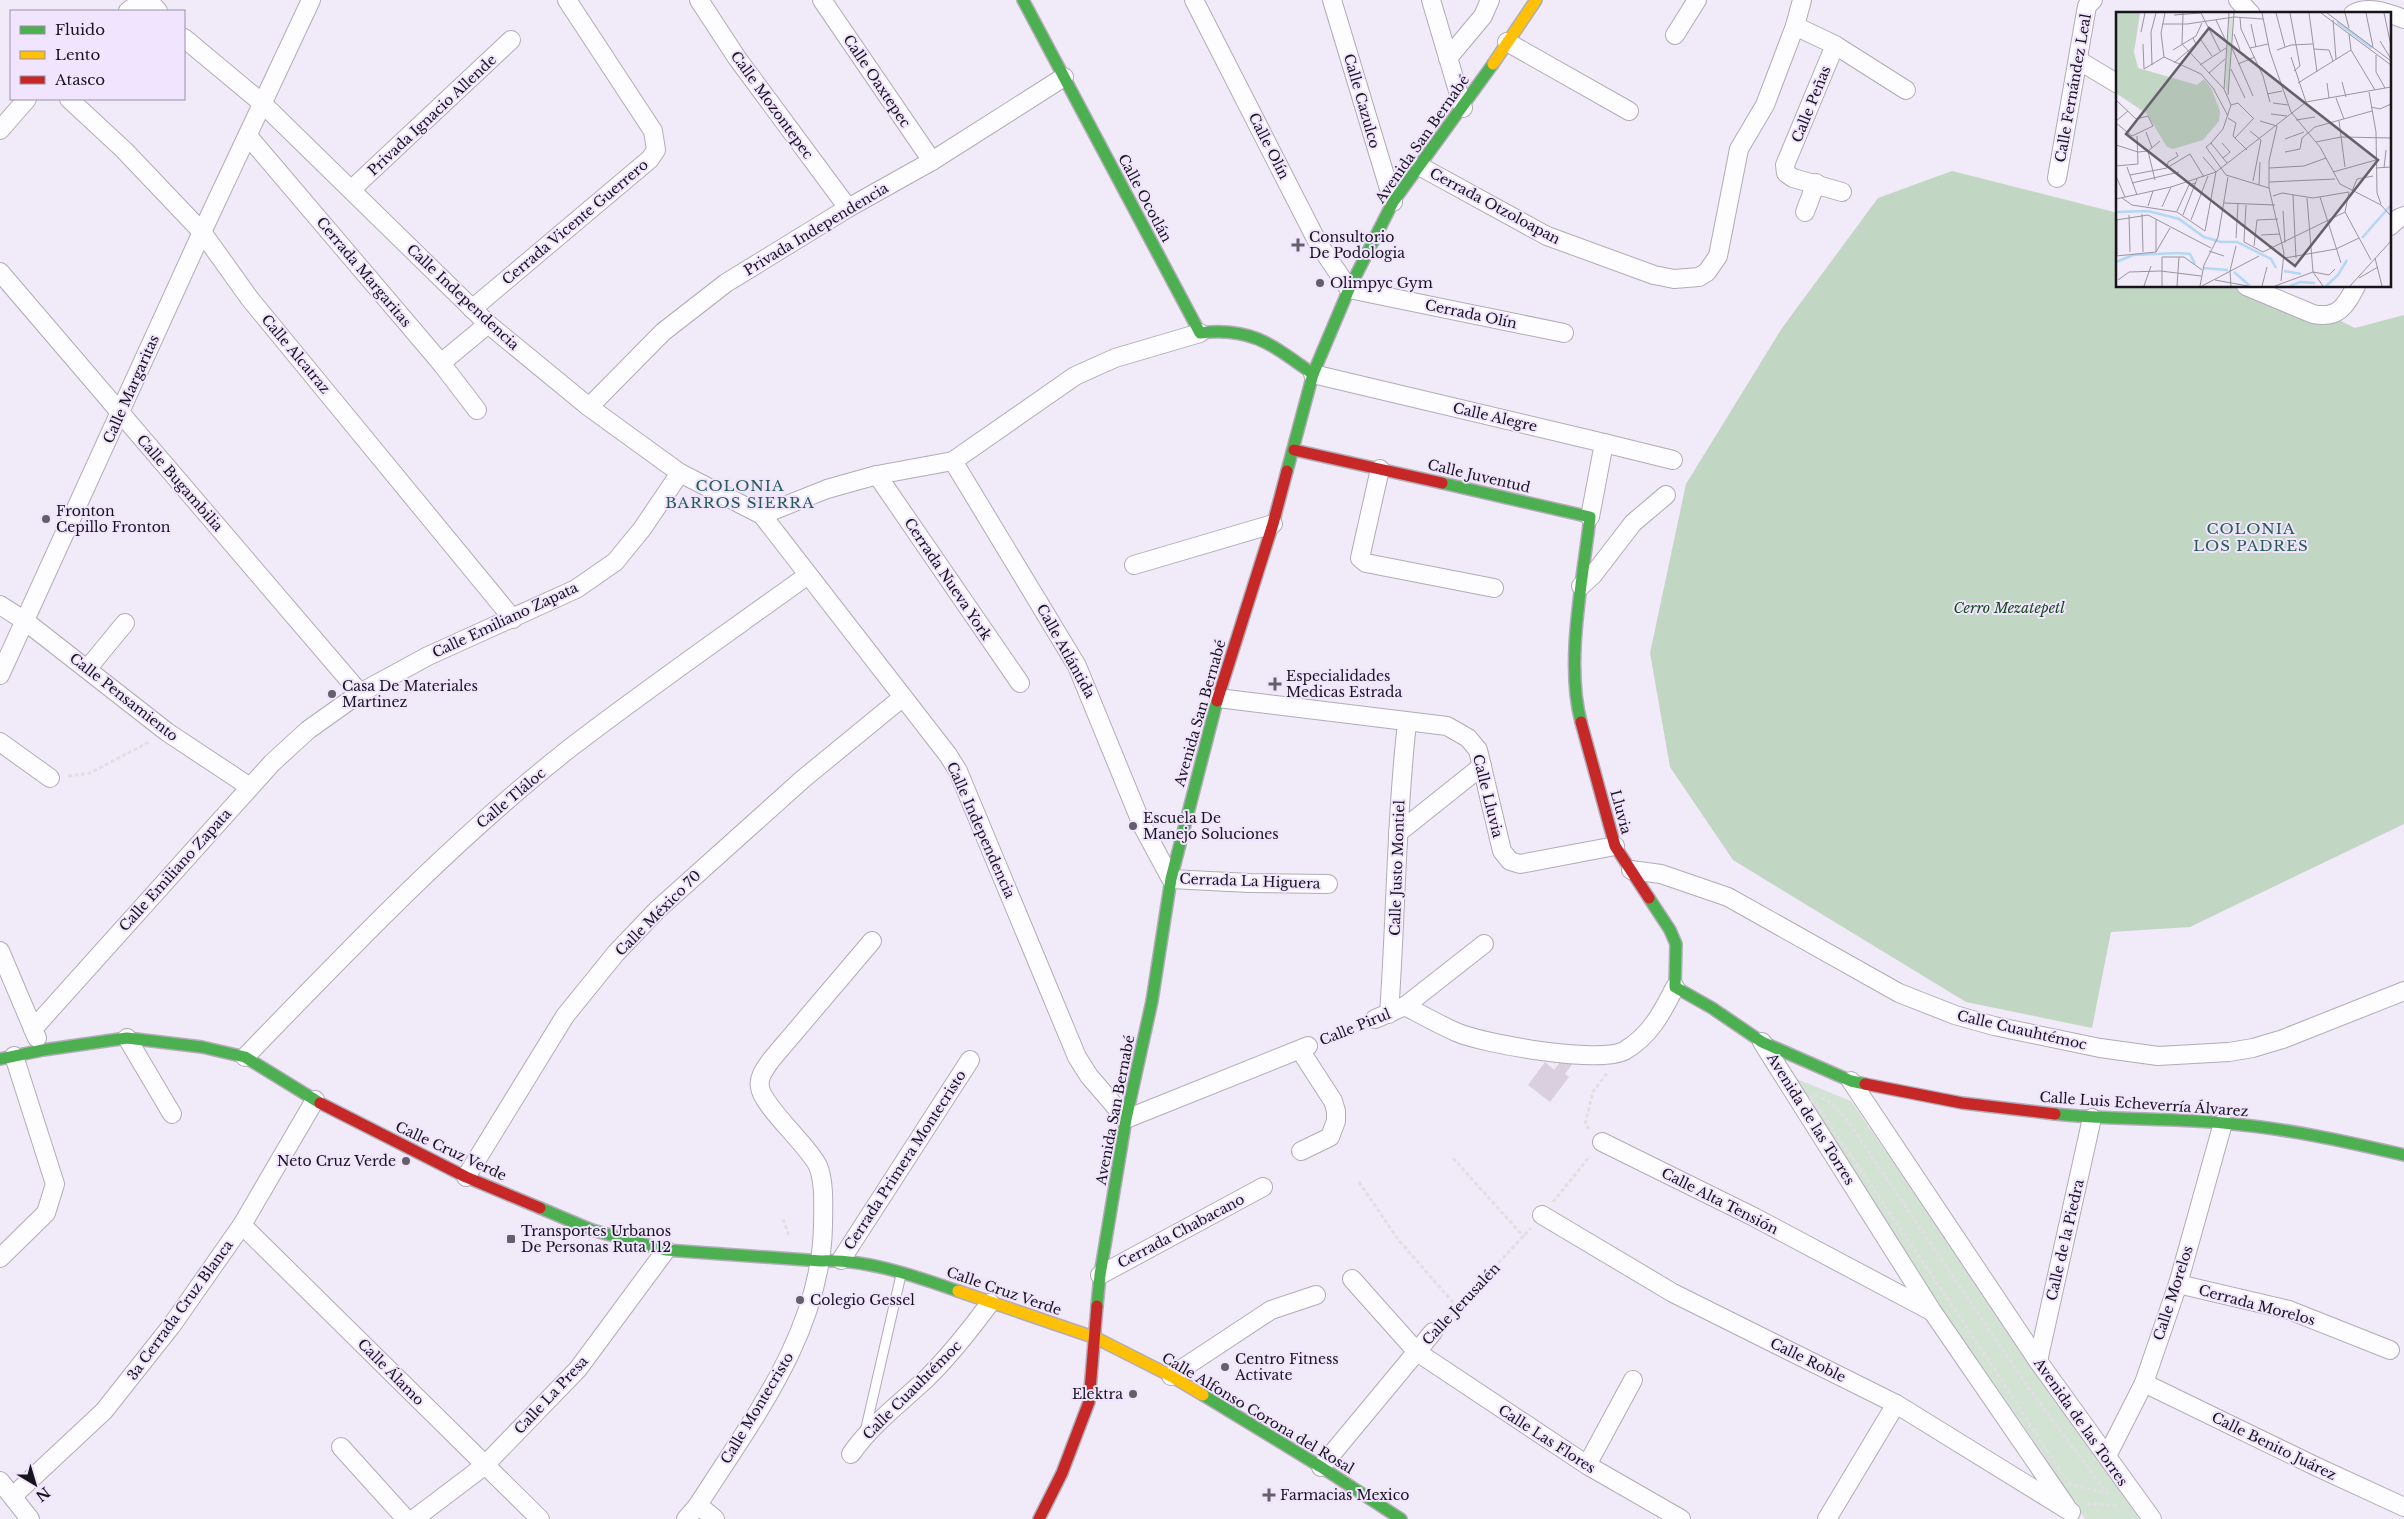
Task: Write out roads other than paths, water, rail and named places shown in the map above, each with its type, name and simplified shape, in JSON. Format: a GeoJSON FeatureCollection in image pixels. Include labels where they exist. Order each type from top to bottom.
{"type":"FeatureCollection","features":[{"type":"Feature","properties":{"kind":"street"},"geometry":{"type":"LineString","coordinates":[[130,10],[146,0],[157,10]]}},
{"type":"Feature","properties":{"kind":"street","name":"Calle Margaritas"},"geometry":{"type":"LineString","coordinates":[[0,675],[202,232],[311,0]]}},
{"type":"Feature","properties":{"kind":"street","name":"Cerrada Vicente Guerrero"},"geometry":{"type":"LineString","coordinates":[[472,309],[650,159],[656,150],[654,131],[567,0]]}},
{"type":"Feature","properties":{"kind":"street","name":"Calle Mozontepec"},"geometry":{"type":"LineString","coordinates":[[699,0],[736,58],[848,208]]}},
{"type":"Feature","properties":{"kind":"street","name":"Calle Oaxtepec"},"geometry":{"type":"LineString","coordinates":[[822,0],[932,161]]}},
{"type":"Feature","properties":{"kind":"street","name":"Calle Ocotlán"},"geometry":{"type":"LineString","coordinates":[[1023,0],[1200,333]]}},
{"type":"Feature","properties":{"kind":"street","name":"Calle Olín"},"geometry":{"type":"LineString","coordinates":[[1194,0],[1318,243],[1348,289]]}},
{"type":"Feature","properties":{"kind":"street","name":"Calle Cazulco"},"geometry":{"type":"LineString","coordinates":[[1332,0],[1392,202]]}},
{"type":"Feature","properties":{"kind":"street"},"geometry":{"type":"LineString","coordinates":[[1431,0],[1463,108]]}},
{"type":"Feature","properties":{"kind":"street"},"geometry":{"type":"LineString","coordinates":[[1448,58],[1483,16],[1490,0]]}},
{"type":"Feature","properties":{"kind":"street","name":"Avenida San Bernabé"},"geometry":{"type":"LineString","coordinates":[[1039,1519],[1062,1473],[1089,1402],[1100,1274],[1126,1119],[1152,1001],[1171,879],[1218,698],[1294,450],[1313,374],[1348,289],[1392,202],[1421,167],[1536,0]]}},
{"type":"Feature","properties":{"kind":"street"},"geometry":{"type":"LineString","coordinates":[[1675,34],[1697,0]]}},
{"type":"Feature","properties":{"kind":"street"},"geometry":{"type":"LineString","coordinates":[[1802,0],[1795,26],[1835,45],[1906,90]]}},
{"type":"Feature","properties":{"kind":"street"},"geometry":{"type":"LineString","coordinates":[[2238,0],[2249,12]]}},
{"type":"Feature","properties":{"kind":"street","name":"Calle Fernández Leal"},"geometry":{"type":"LineString","coordinates":[[2057,178],[2087,2]]}},
{"type":"Feature","properties":{"kind":"street"},"geometry":{"type":"LineString","coordinates":[[2356,12],[2360,10],[2372,10],[2386,12]]}},
{"type":"Feature","properties":{"kind":"street"},"geometry":{"type":"LineString","coordinates":[[2392,14],[2404,19]]}},
{"type":"Feature","properties":{"kind":"street","name":"Cerrada Otzoloapan"},"geometry":{"type":"LineString","coordinates":[[1421,167],[1547,236],[1654,275],[1674,280],[1690,279],[1707,272],[1718,256],[1739,150],[1765,105],[1795,26]]}},
{"type":"Feature","properties":{"kind":"street","name":"Calle Independencia"},"geometry":{"type":"LineString","coordinates":[[185,39],[262,103],[488,324],[589,407],[680,473]]}},
{"type":"Feature","properties":{"kind":"street","name":"Privada Ignacio Allende"},"geometry":{"type":"LineString","coordinates":[[352,190],[512,40]]}},
{"type":"Feature","properties":{"kind":"street"},"geometry":{"type":"LineString","coordinates":[[1507,42],[1629,111]]}},
{"type":"Feature","properties":{"kind":"street","name":"Calle Peñas"},"geometry":{"type":"LineString","coordinates":[[1835,45],[1785,165],[1786,173],[1793,178],[1816,183],[1842,192]]}},
{"type":"Feature","properties":{"kind":"street"},"geometry":{"type":"LineString","coordinates":[[2078,60],[2116,83]]}},
{"type":"Feature","properties":{"kind":"street","name":"Privada Independencia"},"geometry":{"type":"LineString","coordinates":[[589,407],[663,332],[712,294],[848,208],[932,161],[1064,77]]}},
{"type":"Feature","properties":{"kind":"street"},"geometry":{"type":"LineString","coordinates":[[0,130],[26,100]]}},
{"type":"Feature","properties":{"kind":"street","name":"Calle Alcatraz"},"geometry":{"type":"LineString","coordinates":[[70,100],[124,150],[202,232],[250,299],[512,619]]}},
{"type":"Feature","properties":{"kind":"street","name":"Cerrada Margaritas"},"geometry":{"type":"LineString","coordinates":[[248,136],[441,363],[478,410]]}},
{"type":"Feature","properties":{"kind":"street"},"geometry":{"type":"LineString","coordinates":[[1805,212],[1816,183]]}},
{"type":"Feature","properties":{"kind":"street"},"geometry":{"type":"LineString","coordinates":[[2392,224],[2404,216]]}},
{"type":"Feature","properties":{"kind":"street","name":"Calle Bugambilia"},"geometry":{"type":"LineString","coordinates":[[0,272],[360,694]]}},
{"type":"Feature","properties":{"kind":"street"},"geometry":{"type":"LineString","coordinates":[[2251,288],[2324,317],[2330,316],[2343,307],[2355,288]]}},
{"type":"Feature","properties":{"kind":"street","name":"Cerrada Olín"},"geometry":{"type":"LineString","coordinates":[[1348,289],[1564,333]]}},
{"type":"Feature","properties":{"kind":"street"},"geometry":{"type":"LineString","coordinates":[[441,363],[488,324]]}},
{"type":"Feature","properties":{"kind":"street"},"geometry":{"type":"LineString","coordinates":[[680,473],[762,515],[827,489],[877,475],[952,461],[1075,376],[1115,358],[1218,329],[1234,329],[1269,343],[1313,374]]}},
{"type":"Feature","properties":{"kind":"street","name":"Calle Alegre"},"geometry":{"type":"LineString","coordinates":[[1313,374],[1673,460]]}},
{"type":"Feature","properties":{"kind":"street"},"geometry":{"type":"LineString","coordinates":[[1581,586],[1590,517],[1604,443]]}},
{"type":"Feature","properties":{"kind":"street","name":"Calle Juventud"},"geometry":{"type":"LineString","coordinates":[[1294,450],[1590,517]]}},
{"type":"Feature","properties":{"kind":"street","name":"Calle Atlántida"},"geometry":{"type":"LineString","coordinates":[[952,461],[1077,666],[1144,827],[1171,879]]}},
{"type":"Feature","properties":{"kind":"street"},"geometry":{"type":"LineString","coordinates":[[1380,469],[1360,558],[1366,563],[1494,588]]}},
{"type":"Feature","properties":{"kind":"street","name":"Calle Emiliano Zapata"},"geometry":{"type":"LineString","coordinates":[[33,1029],[250,787],[308,730],[360,694],[428,656],[576,588],[615,562],[642,529],[680,473]]}},
{"type":"Feature","properties":{"kind":"street","name":"Cerrada Nueva York"},"geometry":{"type":"LineString","coordinates":[[877,475],[1020,683]]}},
{"type":"Feature","properties":{"kind":"street"},"geometry":{"type":"LineString","coordinates":[[1581,586],[1593,575],[1633,523],[1666,496]]}},
{"type":"Feature","properties":{"kind":"street","name":"Calle Independencia"},"geometry":{"type":"LineString","coordinates":[[762,515],[937,738],[958,771],[1077,1057],[1089,1076],[1126,1119]]}},
{"type":"Feature","properties":{"kind":"street"},"geometry":{"type":"LineString","coordinates":[[1134,566],[1272,524]]}},
{"type":"Feature","properties":{"kind":"street","name":"Calle Tláloc"},"geometry":{"type":"LineString","coordinates":[[245,1058],[388,909],[479,825],[570,748],[808,575]]}},
{"type":"Feature","properties":{"kind":"street","name":"Lluvia"},"geometry":{"type":"LineString","coordinates":[[1581,586],[1576,668],[1580,717],[1615,846],[1670,930],[1676,944],[1675,987]]}},
{"type":"Feature","properties":{"kind":"street","name":"Calle Pensamiento"},"geometry":{"type":"LineString","coordinates":[[0,605],[25,621],[88,668],[167,732],[250,787]]}},
{"type":"Feature","properties":{"kind":"street"},"geometry":{"type":"LineString","coordinates":[[88,668],[125,622]]}},
{"type":"Feature","properties":{"kind":"street","name":"Calle México 70"},"geometry":{"type":"LineString","coordinates":[[466,1176],[566,1016],[616,954],[657,910],[803,778],[903,697]]}},
{"type":"Feature","properties":{"kind":"street"},"geometry":{"type":"LineString","coordinates":[[1218,698],[1407,723]]}},
{"type":"Feature","properties":{"kind":"street","name":"Calle Lluvia"},"geometry":{"type":"LineString","coordinates":[[1407,723],[1447,726],[1468,738],[1478,750],[1502,851],[1510,861],[1520,864],[1615,846]]}},
{"type":"Feature","properties":{"kind":"street","name":"Calle Justo Montiel"},"geometry":{"type":"LineString","coordinates":[[1390,1013],[1396,910],[1400,783],[1407,723]]}},
{"type":"Feature","properties":{"kind":"street"},"geometry":{"type":"LineString","coordinates":[[0,742],[50,778]]}},
{"type":"Feature","properties":{"kind":"street"},"geometry":{"type":"LineString","coordinates":[[1398,833],[1482,766]]}},
{"type":"Feature","properties":{"kind":"street","name":"Calle Cuauhtémoc"},"geometry":{"type":"LineString","coordinates":[[1631,870],[1661,874],[1728,897],[1899,993],[1956,1015],[1994,1026],[2100,1048],[2158,1056],[2229,1052],[2253,1048],[2283,1039],[2404,991]]}},
{"type":"Feature","properties":{"kind":"street","name":"Cerrada La Higuera"},"geometry":{"type":"LineString","coordinates":[[1171,879],[1249,883],[1328,884]]}},
{"type":"Feature","properties":{"kind":"street","name":"Calle Montecristo"},"geometry":{"type":"LineString","coordinates":[[686,1519],[698,1505],[782,1372],[800,1333],[821,1261],[823,1225],[819,1171],[811,1156],[767,1101],[760,1089],[760,1077],[771,1060],[872,941]]}},
{"type":"Feature","properties":{"kind":"street"},"geometry":{"type":"LineString","coordinates":[[1390,1013],[1484,944]]}},
{"type":"Feature","properties":{"kind":"street"},"geometry":{"type":"LineString","coordinates":[[0,951],[43,1050]]}},
{"type":"Feature","properties":{"kind":"street"},"geometry":{"type":"LineString","coordinates":[[1675,987],[1712,1008],[1762,1042]]}},
{"type":"Feature","properties":{"kind":"street","name":"Calle Pirul"},"geometry":{"type":"LineString","coordinates":[[1390,1013],[1481,1040],[1569,1056],[1622,1052],[1645,1036],[1660,1017],[1675,987]]}},
{"type":"Feature","properties":{"kind":"street"},"geometry":{"type":"LineString","coordinates":[[127,1038],[172,1114]]}},
{"type":"Feature","properties":{"kind":"street","name":"Calle Cruz Verde"},"geometry":{"type":"LineString","coordinates":[[7,1058],[43,1050],[127,1038],[202,1047],[245,1058],[315,1100],[466,1176],[592,1230],[666,1250],[821,1261],[842,1260],[902,1272],[1096,1338]]}},
{"type":"Feature","properties":{"kind":"street","name":"Avenida de las Torres"},"geometry":{"type":"LineString","coordinates":[[1762,1042],[1852,1081],[2038,1361],[2147,1512]]}},
{"type":"Feature","properties":{"kind":"street","name":"Avenida de las Torres"},"geometry":{"type":"LineString","coordinates":[[1762,1042],[1932,1311],[2071,1511]]}},
{"type":"Feature","properties":{"kind":"street"},"geometry":{"type":"LineString","coordinates":[[1126,1119],[1304,1048],[1333,1102],[1336,1121],[1330,1136],[1301,1151]]}},
{"type":"Feature","properties":{"kind":"street"},"geometry":{"type":"LineString","coordinates":[[0,1258],[46,1213],[55,1184],[7,1058]]}},
{"type":"Feature","properties":{"kind":"street","name":"Cerrada Primera Montecristo"},"geometry":{"type":"LineString","coordinates":[[842,1260],[970,1060]]}},
{"type":"Feature","properties":{"kind":"street","name":"Calle Luis Echeverría Álvarez"},"geometry":{"type":"LineString","coordinates":[[1852,1081],[1962,1103],[2092,1118],[2224,1123],[2318,1135],[2404,1155]]}},
{"type":"Feature","properties":{"kind":"street","name":"3a Cerrada Cruz Blanca"},"geometry":{"type":"LineString","coordinates":[[13,1496],[104,1411],[172,1325],[242,1225],[315,1100]]}},
{"type":"Feature","properties":{"kind":"street","name":"Calle de la Piedra"},"geometry":{"type":"LineString","coordinates":[[2038,1361],[2092,1118]]}},
{"type":"Feature","properties":{"kind":"street","name":"Calle Morelos"},"geometry":{"type":"LineString","coordinates":[[2107,1456],[2144,1383],[2178,1284],[2224,1123]]}},
{"type":"Feature","properties":{"kind":"street","name":"Calle Alta Tensión"},"geometry":{"type":"LineString","coordinates":[[1602,1142],[1754,1217],[1932,1311]]}},
{"type":"Feature","properties":{"kind":"street","name":"Cerrada Chabacano"},"geometry":{"type":"LineString","coordinates":[[1100,1274],[1263,1187]]}},
{"type":"Feature","properties":{"kind":"street","name":"Calle Roble"},"geometry":{"type":"LineString","coordinates":[[1542,1215],[1673,1293],[1896,1404],[2071,1511]]}},
{"type":"Feature","properties":{"kind":"street","name":"Calle Álamo"},"geometry":{"type":"LineString","coordinates":[[242,1225],[484,1466],[540,1519]]}},
{"type":"Feature","properties":{"kind":"street","name":"Calle La Presa"},"geometry":{"type":"LineString","coordinates":[[414,1519],[484,1466],[578,1369],[666,1250]]}},
{"type":"Feature","properties":{"kind":"street","name":"Calle Las Flores"},"geometry":{"type":"LineString","coordinates":[[1352,1279],[1417,1352],[1587,1465],[1681,1519]]}},
{"type":"Feature","properties":{"kind":"street","name":"Cerrada Morelos"},"geometry":{"type":"LineString","coordinates":[[2178,1284],[2289,1310],[2390,1350]]}},
{"type":"Feature","properties":{"kind":"street"},"geometry":{"type":"LineString","coordinates":[[1171,1376],[1271,1310],[1316,1295]]}},
{"type":"Feature","properties":{"kind":"street","name":"Calle Cuauhtémoc"},"geometry":{"type":"LineString","coordinates":[[851,1454],[864,1435],[960,1344],[990,1303]]}},
{"type":"Feature","properties":{"kind":"street","name":"Calle Jerusalén"},"geometry":{"type":"LineString","coordinates":[[1322,1467],[1433,1332]]}},
{"type":"Feature","properties":{"kind":"street","name":"Calle Alfonso Corona del Rosal"},"geometry":{"type":"LineString","coordinates":[[1096,1338],[1171,1376],[1322,1467],[1401,1519]]}},
{"type":"Feature","properties":{"kind":"street"},"geometry":{"type":"LineString","coordinates":[[1587,1465],[1633,1380]]}},
{"type":"Feature","properties":{"kind":"street","name":"Calle Benito Juárez"},"geometry":{"type":"LineString","coordinates":[[2144,1383],[2404,1507]]}},
{"type":"Feature","properties":{"kind":"street"},"geometry":{"type":"LineString","coordinates":[[1827,1519],[1896,1404]]}},
{"type":"Feature","properties":{"kind":"street"},"geometry":{"type":"LineString","coordinates":[[341,1448],[406,1519]]}},
{"type":"Feature","properties":{"kind":"street"},"geometry":{"type":"LineString","coordinates":[[0,1480],[30,1519]]}},
{"type":"Feature","properties":{"kind":"street"},"geometry":{"type":"LineString","coordinates":[[698,1505],[715,1519]]}},
{"type":"Feature","properties":{"kind":"street"},"geometry":{"type":"LineString","coordinates":[[2147,1512],[2164,1519]]}},
{"type":"Feature","properties":{"kind":"lane"},"geometry":{"type":"LineString","coordinates":[[864,1435],[902,1272]]}},
{"type":"Feature","properties":{"kind":"place","name":"Consultorio De Podologia"},"geometry":{"type":"Point","coordinates":[1298,245]}},
{"type":"Feature","properties":{"kind":"place","name":"Olimpyc Gym"},"geometry":{"type":"Point","coordinates":[1320,283]}},
{"type":"Feature","properties":{"kind":"place","name":"Fronton Cepillo Fronton"},"geometry":{"type":"Point","coordinates":[46,519]}},
{"type":"Feature","properties":{"kind":"place","name":"Especialidades Medicas Estrada"},"geometry":{"type":"Point","coordinates":[1275,684]}},
{"type":"Feature","properties":{"kind":"place","name":"Casa De Materiales Martinez"},"geometry":{"type":"Point","coordinates":[332,694]}},
{"type":"Feature","properties":{"kind":"place","name":"Escuela De Manejo Soluciones"},"geometry":{"type":"Point","coordinates":[1133,826]}},
{"type":"Feature","properties":{"kind":"place","name":"Neto Cruz Verde"},"geometry":{"type":"Point","coordinates":[406,1161]}},
{"type":"Feature","properties":{"kind":"place","name":"Transportes Urbanos De Personas Ruta 112"},"geometry":{"type":"Point","coordinates":[511,1239]}},
{"type":"Feature","properties":{"kind":"place","name":"Colegio Gessel"},"geometry":{"type":"Point","coordinates":[800,1300]}},
{"type":"Feature","properties":{"kind":"place","name":"Centro Fitness Activate"},"geometry":{"type":"Point","coordinates":[1225,1367]}},
{"type":"Feature","properties":{"kind":"place","name":"Elektra"},"geometry":{"type":"Point","coordinates":[1133,1394]}},
{"type":"Feature","properties":{"kind":"place","name":"Farmacias Mexico"},"geometry":{"type":"Point","coordinates":[1269,1495]}},
{"type":"Feature","properties":{"kind":"district","name":"COLONIA BARROS SIERRA"},"geometry":{"type":"Point","coordinates":[740,494]}},
{"type":"Feature","properties":{"kind":"district","name":"COLONIA LOS PADRES"},"geometry":{"type":"Point","coordinates":[2251,538]}},
{"type":"Feature","properties":{"kind":"park label","name":"Cerro Mezatepetl"},"geometry":{"type":"Point","coordinates":[2009,608]}}]}
